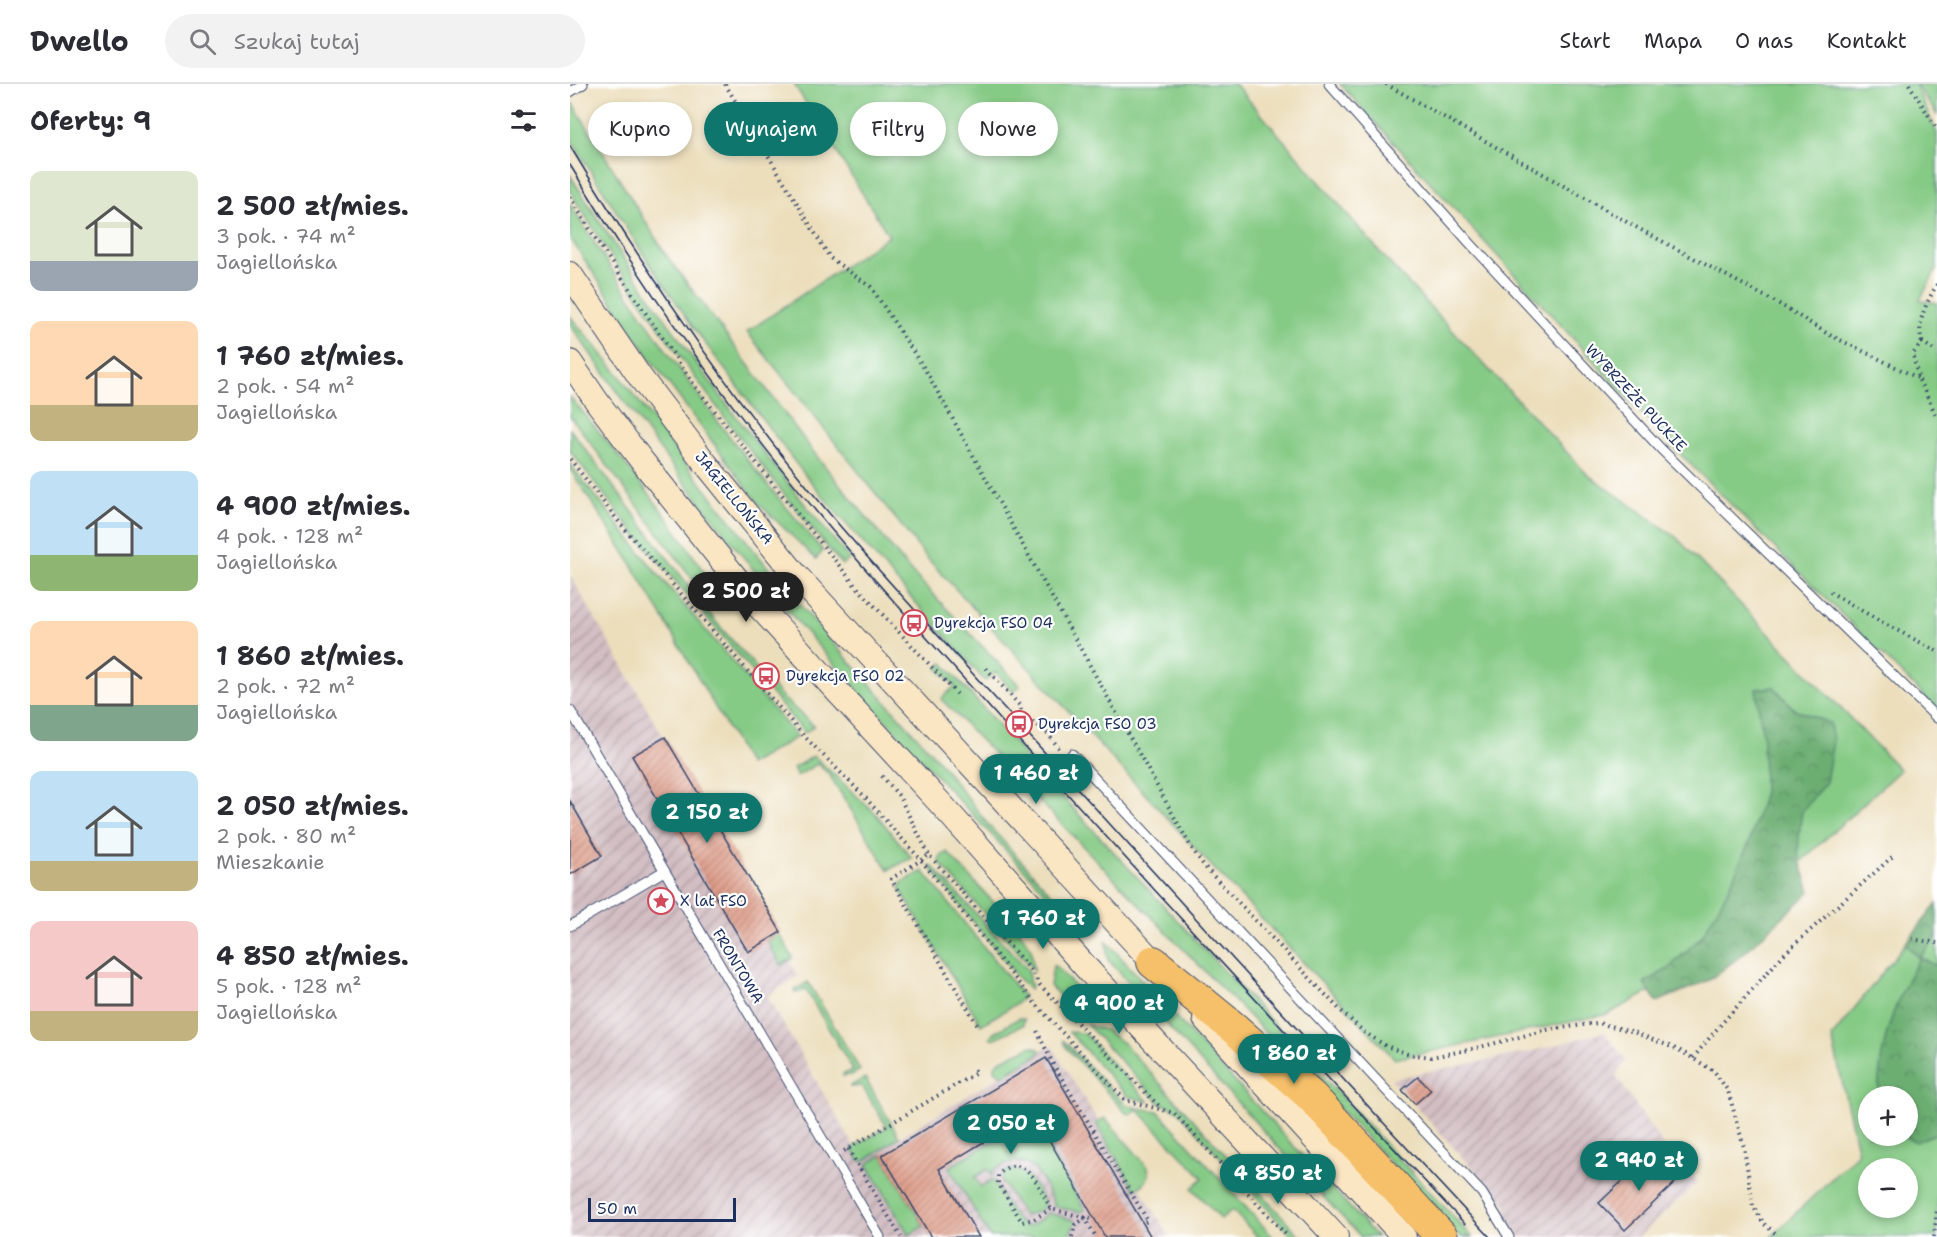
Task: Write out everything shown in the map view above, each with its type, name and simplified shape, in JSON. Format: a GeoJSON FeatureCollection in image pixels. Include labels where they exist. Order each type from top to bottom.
{"type":"FeatureCollection","features":[{"type":"Feature","properties":{"kind":"highway"},"geometry":{"type":"LineString","coordinates":[[1153,962],[1235,1029],[1312,1097],[1442,1237]]}},
{"type":"Feature","properties":{"kind":"main road","name":"JAGIELLOŃSKA"},"geometry":{"type":"LineString","coordinates":[[570,274],[640,378],[795,574],[1404,1237]]}},
{"type":"Feature","properties":{"kind":"main road"},"geometry":{"type":"LineString","coordinates":[[570,362],[642,461],[755,602],[941,804],[1170,1059],[1336,1237]]}},
{"type":"Feature","properties":{"kind":"lane"},"geometry":{"type":"LineString","coordinates":[[570,92],[583,84]]}},
{"type":"Feature","properties":{"kind":"lane","name":"WYBRZEŻE PUCKIE"},"geometry":{"type":"LineString","coordinates":[[1329,84],[1470,242],[1661,449],[1937,718]]}},
{"type":"Feature","properties":{"kind":"lane","name":"FRONTOWA"},"geometry":{"type":"LineString","coordinates":[[570,710],[880,1237]]}},
{"type":"Feature","properties":{"kind":"lane"},"geometry":{"type":"LineString","coordinates":[[1072,754],[1482,1193],[1509,1237]]}},
{"type":"Feature","properties":{"kind":"lane"},"geometry":{"type":"LineString","coordinates":[[570,926],[664,871]]}},
{"type":"Feature","properties":{"kind":"path"},"geometry":{"type":"LineString","coordinates":[[725,84],[830,258],[871,287],[926,371],[1191,847],[1204,866],[1340,1010],[1364,1032],[1386,1046],[1408,1054],[1431,1057],[1547,1030],[1598,1023],[1631,1031],[1679,1050],[1714,1071],[1728,1091],[1744,1147],[1754,1206],[1764,1224],[1775,1233]]}},
{"type":"Feature","properties":{"kind":"path"},"geometry":{"type":"LineString","coordinates":[[1386,84],[1632,225],[1781,305],[1828,334],[1918,378]]}},
{"type":"Feature","properties":{"kind":"path"},"geometry":{"type":"LineString","coordinates":[[1909,84],[1937,129]]}},
{"type":"Feature","properties":{"kind":"path"},"geometry":{"type":"LineString","coordinates":[[570,197],[704,399],[854,584],[957,694]]}},
{"type":"Feature","properties":{"kind":"path"},"geometry":{"type":"LineString","coordinates":[[1937,284],[1921,317],[1919,330],[1922,342],[1937,352]]}},
{"type":"Feature","properties":{"kind":"path"},"geometry":{"type":"LineString","coordinates":[[1922,342],[1913,354],[1918,378],[1937,417]]}},
{"type":"Feature","properties":{"kind":"path"},"geometry":{"type":"LineString","coordinates":[[570,459],[619,522],[803,735],[862,794],[921,860],[1033,1001],[1125,1100],[1174,1113],[1288,1237]]}},
{"type":"Feature","properties":{"kind":"path"},"geometry":{"type":"LineString","coordinates":[[1823,588],[1937,651]]}},
{"type":"Feature","properties":{"kind":"path"},"geometry":{"type":"LineString","coordinates":[[986,668],[1020,706],[1021,711],[1032,724],[1039,726],[1062,751],[1072,754]]}},
{"type":"Feature","properties":{"kind":"path"},"geometry":{"type":"LineString","coordinates":[[899,796],[929,855],[1030,969],[1040,985],[1161,1109]]}},
{"type":"Feature","properties":{"kind":"path"},"geometry":{"type":"LineString","coordinates":[[929,855],[891,879],[977,1024]]}},
{"type":"Feature","properties":{"kind":"path"},"geometry":{"type":"LineString","coordinates":[[1693,1058],[1784,954],[1893,856]]}},
{"type":"Feature","properties":{"kind":"path"},"geometry":{"type":"LineString","coordinates":[[1912,939],[1937,943]]}},
{"type":"Feature","properties":{"kind":"path"},"geometry":{"type":"LineString","coordinates":[[1037,1031],[1053,1064],[1148,1221],[1143,1223]]}},
{"type":"Feature","properties":{"kind":"path"},"geometry":{"type":"LineString","coordinates":[[833,1157],[976,1073],[973,1065]]}},
{"type":"Feature","properties":{"kind":"path"},"geometry":{"type":"LineString","coordinates":[[848,1149],[901,1237]]}},
{"type":"Feature","properties":{"kind":"path"},"geometry":{"type":"LineString","coordinates":[[1051,1209],[1029,1170],[1017,1166],[1005,1167],[998,1175],[998,1183],[1022,1221],[1034,1219],[1051,1209],[1085,1218],[1094,1218]]}},
{"type":"Feature","properties":{"kind":"path"},"geometry":{"type":"LineString","coordinates":[[1129,1199],[1134,1196]]}},
{"type":"Feature","properties":{"kind":"path"},"geometry":{"type":"LineString","coordinates":[[1934,1237],[1937,1211]]}},
{"type":"Feature","properties":{"kind":"path"},"geometry":{"type":"LineString","coordinates":[[1072,1237],[1075,1225],[1085,1218]]}},
{"type":"Feature","properties":{"kind":"path"},"geometry":{"type":"LineString","coordinates":[[1085,1218],[1096,1237]]}},
{"type":"Feature","properties":{"kind":"shaded area"},"geometry":{"type":"Polygon","coordinates":[[[570,575],[721,836],[798,976],[767,996],[862,1160],[1051,1045],[1170,1237],[570,1237],[570,575]]]}},
{"type":"Feature","properties":{"kind":"shaded area"},"geometry":{"type":"Polygon","coordinates":[[[1604,1032],[1626,1060],[1616,1076],[1665,1148],[1698,1182],[1639,1237],[1521,1237],[1503,1217],[1507,1206],[1391,1079],[1529,1052],[1604,1032]]]}},
{"type":"Feature","properties":{"kind":"green space"},"geometry":{"type":"Polygon","coordinates":[[[794,84],[1235,84],[1392,266],[1587,474],[1676,537],[1900,770],[1674,979],[1608,1014],[1395,1059],[1204,858],[927,558],[747,332],[889,236],[838,154],[838,102],[805,102],[794,84]]]}},
{"type":"Feature","properties":{"kind":"green space"},"geometry":{"type":"Polygon","coordinates":[[[1340,84],[1915,84],[1937,133],[1937,268],[1920,300],[1937,303],[1937,709],[1665,439],[1340,84]]]}},
{"type":"Feature","properties":{"kind":"green space"},"geometry":{"type":"Polygon","coordinates":[[[1916,84],[1937,84],[1937,115],[1916,84]]]}},
{"type":"Feature","properties":{"kind":"green space"},"geometry":{"type":"Polygon","coordinates":[[[573,104],[588,128],[588,156],[605,156],[666,255],[818,458],[909,569],[1020,686],[1013,692],[996,672],[985,681],[797,465],[693,327],[643,254],[570,138],[570,106],[573,104]]]}},
{"type":"Feature","properties":{"kind":"green space"},"geometry":{"type":"Polygon","coordinates":[[[570,175],[668,324],[703,372],[775,467],[850,559],[842,565],[769,475],[665,336],[570,191],[570,175]]]}},
{"type":"Feature","properties":{"kind":"green space"},"geometry":{"type":"Polygon","coordinates":[[[570,204],[672,359],[749,462],[823,551],[816,559],[759,504],[654,364],[570,238],[570,204]]]}},
{"type":"Feature","properties":{"kind":"green space"},"geometry":{"type":"Polygon","coordinates":[[[570,316],[615,370],[769,569],[938,760],[990,827],[1070,914],[1076,926],[884,720],[773,593],[643,427],[570,324],[570,316]]]}},
{"type":"Feature","properties":{"kind":"green space"},"geometry":{"type":"Polygon","coordinates":[[[570,397],[631,470],[669,521],[721,601],[713,606],[570,416],[570,397]]]}},
{"type":"Feature","properties":{"kind":"green space"},"geometry":{"type":"Polygon","coordinates":[[[570,429],[716,622],[784,699],[814,726],[805,733],[631,529],[570,451],[570,429]]]}},
{"type":"Feature","properties":{"kind":"green space"},"geometry":{"type":"Polygon","coordinates":[[[570,464],[656,572],[797,737],[749,765],[628,558],[570,469],[570,464]]]}},
{"type":"Feature","properties":{"kind":"green space"},"geometry":{"type":"Polygon","coordinates":[[[943,663],[1058,792],[1472,1237],[1461,1237],[1310,1078],[941,699],[955,686],[937,668],[943,663]]]}},
{"type":"Feature","properties":{"kind":"green space"},"geometry":{"type":"Polygon","coordinates":[[[1774,687],[1794,709],[1830,723],[1833,741],[1826,782],[1802,811],[1799,836],[1798,854],[1810,892],[1743,954],[1709,980],[1657,1002],[1644,983],[1668,969],[1702,936],[1728,890],[1750,840],[1764,792],[1763,737],[1756,689],[1774,687]]]}},
{"type":"Feature","properties":{"kind":"green space"},"geometry":{"type":"Polygon","coordinates":[[[814,756],[876,814],[912,858],[888,870],[829,774],[817,764],[797,776],[793,768],[814,756]]]}},
{"type":"Feature","properties":{"kind":"green space"},"geometry":{"type":"Polygon","coordinates":[[[947,852],[1019,930],[1031,948],[1034,970],[939,862],[940,857],[947,852]]]}},
{"type":"Feature","properties":{"kind":"green space"},"geometry":{"type":"Polygon","coordinates":[[[929,866],[933,867],[1029,971],[1029,982],[1032,985],[1030,989],[1019,979],[929,866]]]}},
{"type":"Feature","properties":{"kind":"green space"},"geometry":{"type":"Polygon","coordinates":[[[923,871],[1024,997],[981,1025],[900,889],[901,883],[923,871]]]}},
{"type":"Feature","properties":{"kind":"green space"},"geometry":{"type":"Polygon","coordinates":[[[1937,904],[1937,935],[1920,958],[1905,944],[1937,904]]]}},
{"type":"Feature","properties":{"kind":"green space"},"geometry":{"type":"Polygon","coordinates":[[[779,934],[792,956],[792,959],[781,965],[767,941],[779,934]]]}},
{"type":"Feature","properties":{"kind":"green space"},"geometry":{"type":"Polygon","coordinates":[[[1937,935],[1937,966],[1920,958],[1937,935]]]}},
{"type":"Feature","properties":{"kind":"green space"},"geometry":{"type":"Polygon","coordinates":[[[1106,941],[1377,1237],[1361,1237],[1329,1203],[1108,960],[1106,941]]]}},
{"type":"Feature","properties":{"kind":"green space"},"geometry":{"type":"Polygon","coordinates":[[[1905,944],[1920,958],[1903,991],[1890,1025],[1879,1086],[1858,1086],[1858,1146],[1918,1146],[1918,1141],[1937,1133],[1937,1237],[1771,1237],[1858,1153],[1832,1037],[1905,944]]]}},
{"type":"Feature","properties":{"kind":"green space"},"geometry":{"type":"Polygon","coordinates":[[[1920,958],[1937,966],[1937,1133],[1918,1141],[1918,1086],[1879,1086],[1881,1060],[1890,1024],[1920,958]]]}},
{"type":"Feature","properties":{"kind":"green space"},"geometry":{"type":"Polygon","coordinates":[[[1053,966],[1077,988],[1067,1003],[1050,986],[1053,966]]]}},
{"type":"Feature","properties":{"kind":"green space"},"geometry":{"type":"Polygon","coordinates":[[[808,982],[860,1070],[852,1075],[843,1076],[853,1070],[806,990],[795,993],[795,990],[808,982]]]}},
{"type":"Feature","properties":{"kind":"green space"},"geometry":{"type":"Polygon","coordinates":[[[1019,1018],[1024,1019],[1023,1025],[993,1039],[990,1037],[992,1034],[1019,1018]]]}},
{"type":"Feature","properties":{"kind":"green space"},"geometry":{"type":"Polygon","coordinates":[[[1087,1025],[1105,1030],[1123,1043],[1301,1237],[1293,1237],[1180,1113],[1160,1103],[1087,1025]]]}},
{"type":"Feature","properties":{"kind":"green space"},"geometry":{"type":"Polygon","coordinates":[[[1069,1032],[1084,1033],[1149,1102],[1127,1096],[1069,1032]]]}},
{"type":"Feature","properties":{"kind":"green space"},"geometry":{"type":"Polygon","coordinates":[[[1063,1040],[1125,1104],[1158,1111],[1273,1237],[1258,1237],[1232,1210],[1221,1219],[1192,1188],[1203,1178],[1137,1109],[1132,1114],[1126,1113],[1065,1046],[1063,1040]]]}},
{"type":"Feature","properties":{"kind":"green space"},"geometry":{"type":"Polygon","coordinates":[[[1032,1046],[1040,1050],[1039,1054],[1005,1074],[1001,1075],[995,1070],[995,1066],[1001,1060],[1032,1046]]]}},
{"type":"Feature","properties":{"kind":"green space"},"geometry":{"type":"Polygon","coordinates":[[[865,1078],[899,1137],[863,1162],[858,1159],[852,1148],[887,1127],[862,1086],[849,1087],[865,1078]]]}},
{"type":"Feature","properties":{"kind":"green space"},"geometry":{"type":"Polygon","coordinates":[[[1033,1117],[1085,1210],[1080,1212],[1056,1207],[1039,1175],[1026,1163],[1007,1164],[993,1170],[992,1175],[988,1169],[975,1177],[981,1187],[994,1180],[1013,1215],[1023,1225],[1036,1223],[1049,1213],[1076,1221],[1068,1237],[990,1237],[949,1167],[1033,1117]]]}},
{"type":"Feature","properties":{"kind":"green space"},"geometry":{"type":"Polygon","coordinates":[[[1105,1118],[1148,1167],[1149,1175],[1146,1181],[1135,1190],[1096,1123],[1105,1118]]]}},
{"type":"Feature","properties":{"kind":"green space"},"geometry":{"type":"Polygon","coordinates":[[[882,1155],[924,1226],[909,1235],[867,1164],[882,1155]]]}},
{"type":"Feature","properties":{"kind":"green space"},"geometry":{"type":"Polygon","coordinates":[[[1010,1169],[1023,1173],[1032,1181],[1045,1204],[1042,1210],[1024,1216],[1001,1180],[1003,1173],[1010,1169]]]}},
{"type":"Feature","properties":{"kind":"building"},"geometry":{"type":"Polygon","coordinates":[[[665,737],[781,932],[748,952],[632,756],[665,737]]]}},
{"type":"Feature","properties":{"kind":"building"},"geometry":{"type":"Polygon","coordinates":[[[570,801],[602,856],[570,875],[570,801]]]}},
{"type":"Feature","properties":{"kind":"building"},"geometry":{"type":"Polygon","coordinates":[[[1046,1058],[1151,1237],[1105,1237],[1033,1112],[939,1169],[979,1237],[931,1237],[882,1155],[1046,1058]]]}},
{"type":"Feature","properties":{"kind":"building"},"geometry":{"type":"Polygon","coordinates":[[[1418,1077],[1431,1090],[1415,1104],[1402,1090],[1418,1077]]]}},
{"type":"Feature","properties":{"kind":"building"},"geometry":{"type":"Polygon","coordinates":[[[1652,1153],[1678,1180],[1625,1230],[1599,1203],[1652,1153]]]}},
{"type":"Feature","properties":{"kind":"tram line"},"geometry":{"type":"LineString","coordinates":[[570,146],[600,196],[697,342],[766,436],[840,526],[924,621],[1490,1237]]}},
{"type":"Feature","properties":{"kind":"tram line"},"geometry":{"type":"LineString","coordinates":[[570,165],[599,213],[693,352],[794,485],[830,528],[1120,852],[1465,1224]]}},
{"type":"Feature","properties":{"kind":"place","name":"Dyrekcja FSO 04"},"geometry":{"type":"Point","coordinates":[914,623]}},
{"type":"Feature","properties":{"kind":"place","name":"Dyrekcja FSO 02"},"geometry":{"type":"Point","coordinates":[766,676]}},
{"type":"Feature","properties":{"kind":"place","name":"Dyrekcja FSO 03"},"geometry":{"type":"Point","coordinates":[1019,724]}},
{"type":"Feature","properties":{"kind":"place","name":"X lat FSO"},"geometry":{"type":"Point","coordinates":[661,901]}}]}
